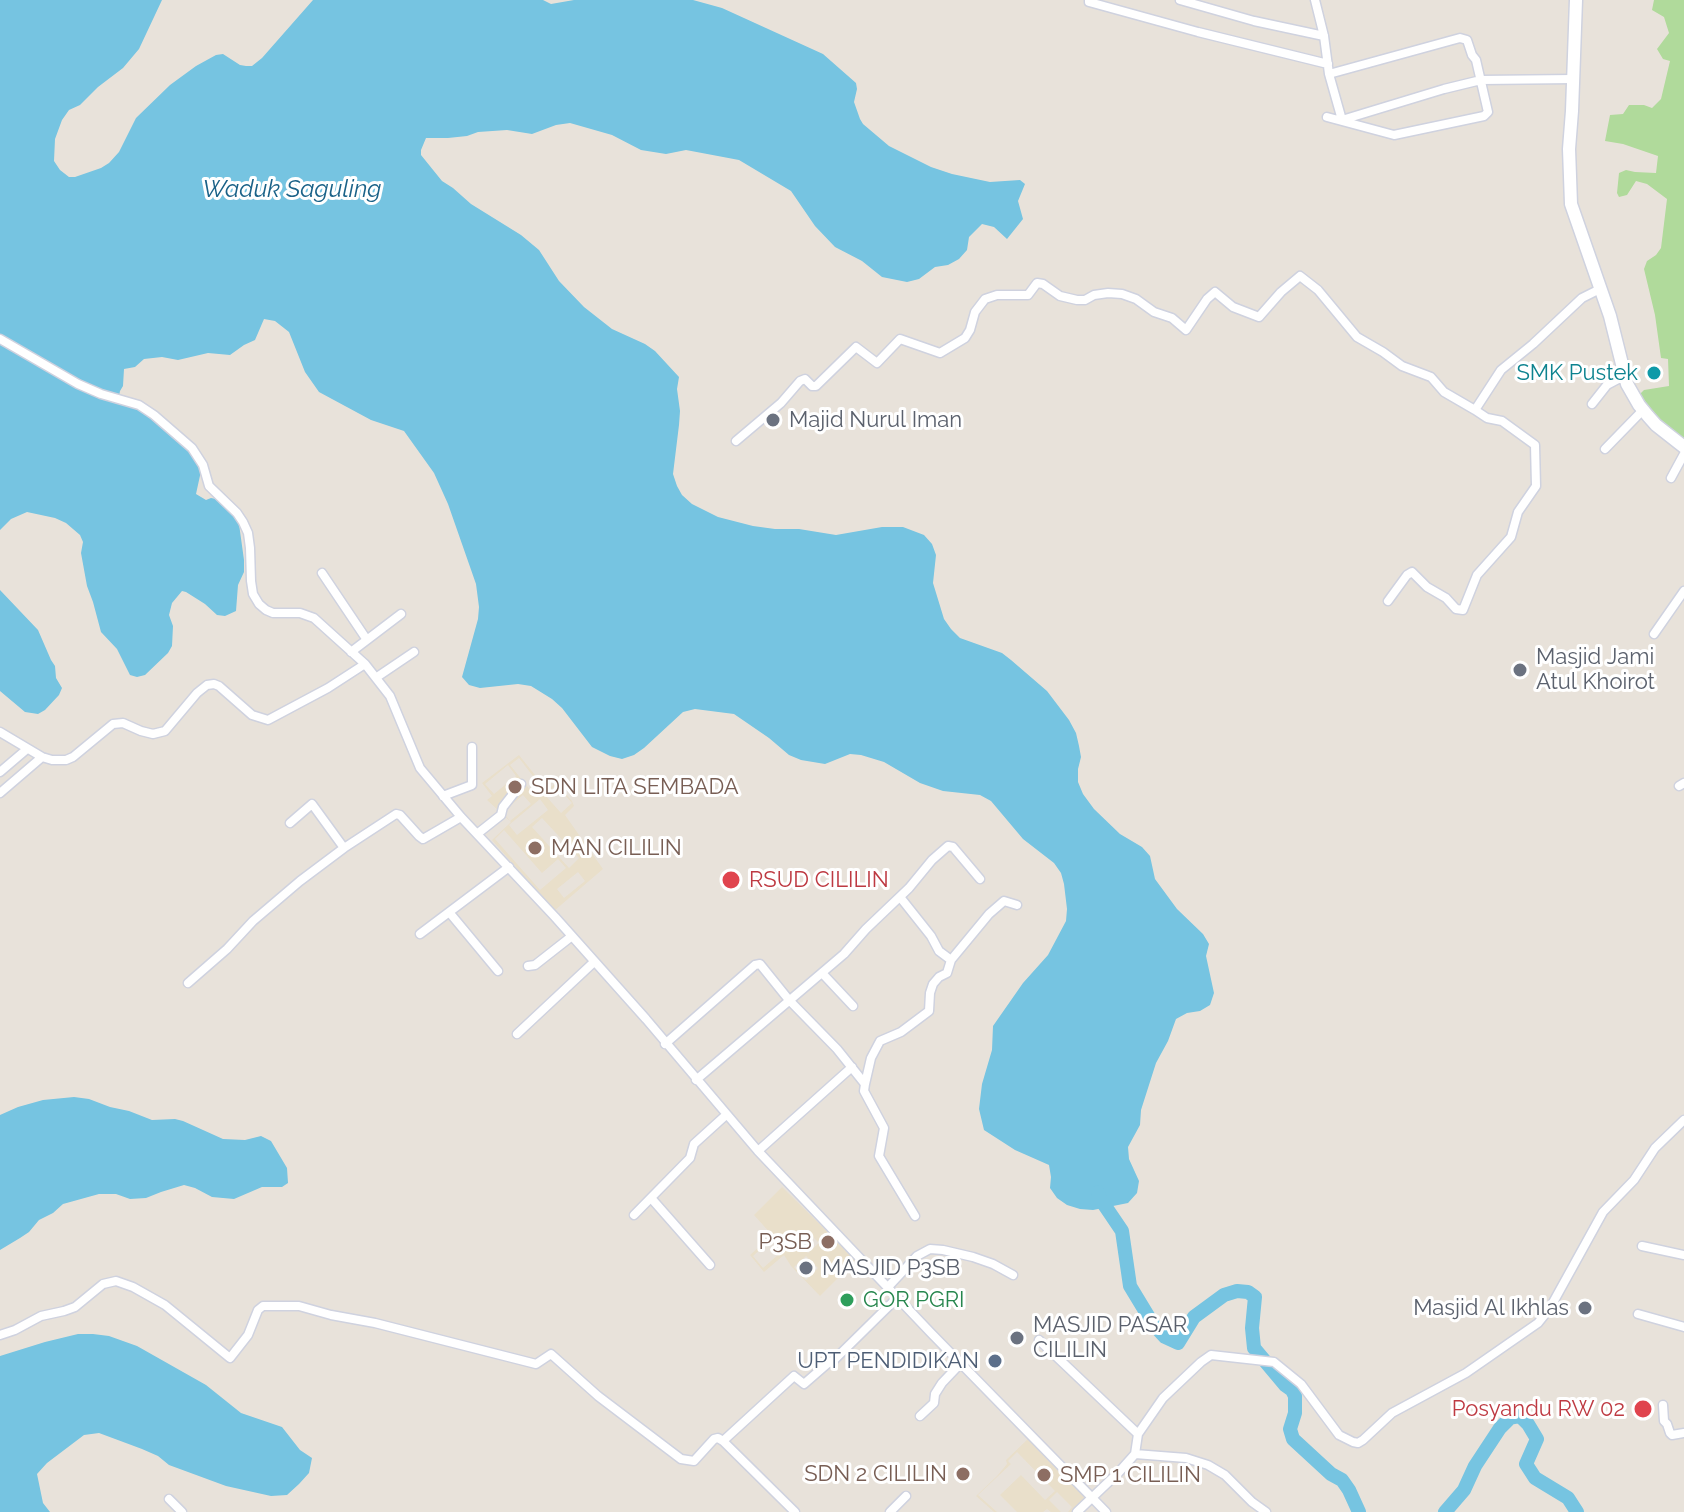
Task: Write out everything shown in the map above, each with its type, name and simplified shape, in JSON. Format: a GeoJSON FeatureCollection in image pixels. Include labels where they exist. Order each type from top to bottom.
{"type":"FeatureCollection","features":[{"type":"Feature","properties":{"kind":"main road"},"geometry":{"type":"LineString","coordinates":[[1576,0],[1569,149],[1570,196],[1633,397],[1656,425],[1684,447]]}},
{"type":"Feature","properties":{"kind":"street"},"geometry":{"type":"LineString","coordinates":[[1089,0],[1185,29],[1328,64]]}},
{"type":"Feature","properties":{"kind":"street"},"geometry":{"type":"LineString","coordinates":[[1180,0],[1254,21],[1324,36]]}},
{"type":"Feature","properties":{"kind":"street"},"geometry":{"type":"LineString","coordinates":[[1315,0],[1329,74],[1342,120]]}},
{"type":"Feature","properties":{"kind":"street"},"geometry":{"type":"LineString","coordinates":[[1327,117],[1394,135],[1484,116],[1488,112],[1476,60],[1467,40],[1460,38],[1329,74]]}},
{"type":"Feature","properties":{"kind":"street"},"geometry":{"type":"LineString","coordinates":[[1342,120],[1481,80],[1574,79]]}},
{"type":"Feature","properties":{"kind":"street"},"geometry":{"type":"LineString","coordinates":[[736,441],[781,403],[800,381],[805,379],[816,386],[856,347],[877,363],[900,339],[940,353],[965,338],[975,312],[985,299],[997,295],[1028,295],[1037,283],[1060,296],[1077,300],[1115,292],[1122,294],[1172,318],[1186,330],[1215,292],[1233,307],[1259,317],[1300,276],[1316,289],[1357,337],[1402,366],[1431,377],[1444,392],[1487,418],[1502,421],[1535,445],[1536,486],[1518,512],[1511,537],[1477,575],[1463,610],[1456,609],[1412,572],[1388,601]]}},
{"type":"Feature","properties":{"kind":"street"},"geometry":{"type":"LineString","coordinates":[[1475,410],[1501,370],[1582,298],[1600,289]]}},
{"type":"Feature","properties":{"kind":"street"},"geometry":{"type":"LineString","coordinates":[[0,339],[78,384],[139,405],[192,448],[203,465],[209,486],[237,513],[248,533],[253,594],[263,608],[273,613],[300,613],[314,618],[365,664],[396,707],[420,768],[461,817],[646,1019],[758,1151],[1106,1512]]}},
{"type":"Feature","properties":{"kind":"street"},"geometry":{"type":"LineString","coordinates":[[1592,404],[1607,385],[1624,376]]}},
{"type":"Feature","properties":{"kind":"street"},"geometry":{"type":"LineString","coordinates":[[1605,449],[1643,410]]}},
{"type":"Feature","properties":{"kind":"street"},"geometry":{"type":"LineString","coordinates":[[1671,478],[1684,454]]}},
{"type":"Feature","properties":{"kind":"street"},"geometry":{"type":"LineString","coordinates":[[322,573],[367,640]]}},
{"type":"Feature","properties":{"kind":"street"},"geometry":{"type":"LineString","coordinates":[[1654,634],[1684,591]]}},
{"type":"Feature","properties":{"kind":"street"},"geometry":{"type":"LineString","coordinates":[[351,652],[401,614]]}},
{"type":"Feature","properties":{"kind":"street"},"geometry":{"type":"LineString","coordinates":[[377,677],[414,652]]}},
{"type":"Feature","properties":{"kind":"street"},"geometry":{"type":"LineString","coordinates":[[1,734],[42,757],[66,760],[119,722],[147,733],[159,734],[207,685],[219,686],[252,715],[268,720],[365,664]]}},
{"type":"Feature","properties":{"kind":"street"},"geometry":{"type":"LineString","coordinates":[[443,796],[472,785],[472,747]]}},
{"type":"Feature","properties":{"kind":"street"},"geometry":{"type":"LineString","coordinates":[[0,772],[27,749]]}},
{"type":"Feature","properties":{"kind":"street"},"geometry":{"type":"LineString","coordinates":[[2,789],[42,757]]}},
{"type":"Feature","properties":{"kind":"street"},"geometry":{"type":"LineString","coordinates":[[477,834],[501,815],[503,807],[521,784]]}},
{"type":"Feature","properties":{"kind":"street"},"geometry":{"type":"LineString","coordinates":[[290,823],[313,805],[344,848]]}},
{"type":"Feature","properties":{"kind":"street"},"geometry":{"type":"LineString","coordinates":[[188,983],[300,881],[396,814],[423,839],[461,817]]}},
{"type":"Feature","properties":{"kind":"street"},"geometry":{"type":"LineString","coordinates":[[696,1080],[844,954],[932,860],[950,846],[980,879]]}},
{"type":"Feature","properties":{"kind":"street"},"geometry":{"type":"LineString","coordinates":[[420,934],[509,867]]}},
{"type":"Feature","properties":{"kind":"street"},"geometry":{"type":"LineString","coordinates":[[900,897],[939,951],[951,960]]}},
{"type":"Feature","properties":{"kind":"street"},"geometry":{"type":"LineString","coordinates":[[915,1216],[879,1156],[884,1130],[864,1091],[871,1058],[880,1041],[901,1032],[929,1011],[933,984],[947,973],[951,960],[989,914],[1008,901],[1017,905]]}},
{"type":"Feature","properties":{"kind":"street"},"geometry":{"type":"LineString","coordinates":[[449,912],[498,971]]}},
{"type":"Feature","properties":{"kind":"street"},"geometry":{"type":"LineString","coordinates":[[528,966],[535,965],[572,936]]}},
{"type":"Feature","properties":{"kind":"street"},"geometry":{"type":"LineString","coordinates":[[517,1034],[594,962]]}},
{"type":"Feature","properties":{"kind":"street"},"geometry":{"type":"LineString","coordinates":[[665,1044],[758,963],[865,1084]]}},
{"type":"Feature","properties":{"kind":"street"},"geometry":{"type":"LineString","coordinates":[[822,973],[853,1006]]}},
{"type":"Feature","properties":{"kind":"street"},"geometry":{"type":"LineString","coordinates":[[758,1151],[852,1067]]}},
{"type":"Feature","properties":{"kind":"street"},"geometry":{"type":"LineString","coordinates":[[634,1215],[690,1158],[691,1147],[726,1115]]}},
{"type":"Feature","properties":{"kind":"street"},"geometry":{"type":"LineString","coordinates":[[1077,1512],[1135,1454],[1138,1434],[1163,1398],[1211,1355],[1274,1362],[1301,1384],[1339,1435],[1358,1443],[1392,1413],[1466,1373],[1538,1323],[1550,1308],[1603,1212],[1627,1188],[1655,1148],[1684,1120]]}},
{"type":"Feature","properties":{"kind":"street"},"geometry":{"type":"LineString","coordinates":[[651,1198],[710,1265]]}},
{"type":"Feature","properties":{"kind":"street"},"geometry":{"type":"LineString","coordinates":[[1642,1246],[1684,1255]]}},
{"type":"Feature","properties":{"kind":"street"},"geometry":{"type":"LineString","coordinates":[[888,1287],[917,1256],[930,1249],[973,1257],[1013,1275]]}},
{"type":"Feature","properties":{"kind":"street"},"geometry":{"type":"LineString","coordinates":[[0,1335],[41,1316],[75,1307],[103,1284],[116,1281],[165,1305],[231,1358],[248,1335],[263,1306],[299,1306],[522,1362],[536,1364],[551,1354],[598,1396],[681,1459],[694,1461],[714,1439],[723,1441],[795,1512]]}},
{"type":"Feature","properties":{"kind":"street"},"geometry":{"type":"LineString","coordinates":[[723,1441],[794,1376],[804,1384],[816,1375],[898,1297]]}},
{"type":"Feature","properties":{"kind":"street"},"geometry":{"type":"LineString","coordinates":[[1638,1314],[1684,1327]]}},
{"type":"Feature","properties":{"kind":"street"},"geometry":{"type":"LineString","coordinates":[[1039,1340],[1138,1434]]}},
{"type":"Feature","properties":{"kind":"street"},"geometry":{"type":"LineString","coordinates":[[920,1416],[934,1403],[935,1394],[942,1383],[961,1363]]}},
{"type":"Feature","properties":{"kind":"street"},"geometry":{"type":"LineString","coordinates":[[1663,1405],[1664,1421],[1670,1433],[1684,1433]]}},
{"type":"Feature","properties":{"kind":"street"},"geometry":{"type":"LineString","coordinates":[[1135,1454],[1186,1458],[1208,1465],[1225,1475],[1266,1512]]}},
{"type":"Feature","properties":{"kind":"street"},"geometry":{"type":"LineString","coordinates":[[890,1512],[906,1496]]}},
{"type":"Feature","properties":{"kind":"street"},"geometry":{"type":"LineString","coordinates":[[169,1499],[182,1512]]}},
{"type":"Feature","properties":{"kind":"shaded area","name":"MAN CILILIN"},"geometry":{"type":"Polygon","coordinates":[[[519,755],[547,790],[556,783],[572,801],[574,806],[565,815],[603,869],[554,911],[492,840],[511,822],[487,800],[492,796],[482,783],[519,755]],[[519,758],[510,765],[531,791],[539,784],[519,758]],[[508,765],[485,784],[494,794],[516,776],[508,765]],[[556,785],[545,795],[561,813],[572,803],[556,785]],[[523,795],[503,812],[510,821],[531,804],[523,795]],[[540,799],[509,825],[517,835],[548,810],[540,799]],[[542,818],[532,827],[569,868],[579,858],[542,818]],[[504,830],[495,839],[540,890],[566,868],[558,859],[542,873],[504,830]],[[578,872],[557,889],[564,898],[585,881],[578,872]]]}},
{"type":"Feature","properties":{"kind":"shaded area","name":"P3SB"},"geometry":{"type":"Polygon","coordinates":[[[782,1187],[856,1260],[820,1296],[791,1266],[784,1255],[764,1272],[750,1255],[772,1235],[754,1215],[782,1187]],[[807,1231],[797,1241],[808,1253],[819,1243],[807,1231]],[[776,1235],[753,1256],[763,1268],[787,1247],[776,1235]],[[806,1256],[794,1267],[806,1280],[818,1268],[806,1256]]]}},
{"type":"Feature","properties":{"kind":"shaded area","name":"SMP 1 CILILIN"},"geometry":{"type":"Polygon","coordinates":[[[1029,1438],[1088,1499],[1074,1512],[1068,1512],[1072,1507],[1057,1492],[1049,1500],[1061,1512],[1047,1509],[1043,1512],[1017,1512],[1000,1495],[1021,1475],[1045,1500],[1055,1491],[1017,1452],[1008,1461],[1011,1464],[978,1495],[997,1512],[976,1496],[1029,1438]]]}},
{"type":"Feature","properties":{"kind":"green space"},"geometry":{"type":"Polygon","coordinates":[[[1654,0],[1684,0],[1684,439],[1665,426],[1642,403],[1640,394],[1644,390],[1669,386],[1668,359],[1661,358],[1644,269],[1647,261],[1661,248],[1667,199],[1647,184],[1636,181],[1627,195],[1619,197],[1617,193],[1619,173],[1626,170],[1656,173],[1658,156],[1605,141],[1610,115],[1623,114],[1629,105],[1652,108],[1661,99],[1670,61],[1663,59],[1657,49],[1669,33],[1664,17],[1652,10],[1654,0]]]}},
{"type":"Feature","properties":{"kind":"water","name":"Waduk Saguling"},"geometry":{"type":"Polygon","coordinates":[[[0,0],[162,0],[139,49],[123,68],[80,105],[69,110],[62,120],[55,139],[54,161],[69,177],[109,163],[119,152],[136,118],[170,85],[196,66],[223,54],[240,65],[252,66],[313,0],[543,0],[551,4],[574,0],[693,0],[722,8],[823,54],[856,83],[854,102],[860,119],[889,146],[952,174],[990,182],[1020,180],[1025,184],[1018,201],[1023,219],[1007,239],[994,227],[982,224],[969,237],[967,250],[959,259],[907,282],[882,277],[862,261],[835,247],[815,226],[791,191],[739,160],[686,150],[666,154],[641,150],[612,135],[570,123],[532,134],[507,130],[426,138],[421,150],[421,155],[442,181],[539,250],[559,281],[584,307],[612,329],[655,351],[679,377],[680,411],[673,474],[682,495],[692,504],[718,517],[775,529],[836,535],[882,527],[903,527],[924,535],[936,555],[933,583],[944,619],[951,629],[960,638],[1002,653],[1047,691],[1069,720],[1079,746],[1078,782],[1083,794],[1120,834],[1142,847],[1150,856],[1155,879],[1209,944],[1206,956],[1214,993],[1210,1005],[1176,1019],[1156,1063],[1141,1110],[1140,1125],[1128,1147],[1129,1159],[1139,1181],[1137,1193],[1128,1203],[1093,1210],[1067,1205],[1050,1188],[1049,1165],[1015,1150],[984,1130],[979,1109],[982,1084],[992,1050],[993,1026],[1023,983],[1048,955],[1066,921],[1064,884],[1054,863],[1023,839],[991,801],[980,795],[943,791],[920,783],[884,762],[861,755],[850,754],[825,764],[801,760],[789,755],[734,714],[695,709],[683,712],[644,748],[622,759],[592,747],[562,708],[531,686],[518,684],[480,688],[469,685],[462,677],[478,619],[476,584],[434,473],[404,431],[371,420],[319,392],[305,372],[289,332],[275,321],[264,319],[255,340],[230,355],[208,353],[178,360],[162,357],[144,359],[135,367],[124,369],[119,396],[183,442],[201,471],[196,494],[206,500],[221,500],[230,510],[239,524],[244,560],[236,611],[225,616],[217,615],[182,591],[172,603],[169,615],[173,626],[172,646],[168,653],[145,675],[130,675],[117,649],[101,632],[87,586],[80,535],[55,518],[27,512],[11,519],[0,530],[0,0]]]}},
{"type":"Feature","properties":{"kind":"water"},"geometry":{"type":"Polygon","coordinates":[[[0,590],[38,630],[62,688],[59,695],[38,714],[25,712],[0,691],[0,590]]]}},
{"type":"Feature","properties":{"kind":"water"},"geometry":{"type":"Polygon","coordinates":[[[74,1097],[152,1120],[183,1121],[223,1139],[245,1140],[261,1136],[271,1141],[287,1168],[288,1183],[282,1187],[262,1187],[234,1199],[212,1197],[184,1185],[146,1198],[99,1194],[63,1204],[39,1220],[29,1232],[0,1250],[0,1115],[43,1100],[74,1097]]]}},
{"type":"Feature","properties":{"kind":"water"},"geometry":{"type":"Polygon","coordinates":[[[78,1334],[109,1336],[137,1346],[206,1385],[241,1413],[282,1427],[300,1450],[312,1458],[309,1473],[287,1495],[271,1496],[226,1486],[169,1465],[158,1456],[99,1433],[84,1435],[37,1474],[43,1503],[50,1512],[0,1512],[0,1356],[78,1334]]]}},
{"type":"Feature","properties":{"kind":"waterway"},"geometry":{"type":"LineString","coordinates":[[1098,1192],[1122,1231],[1130,1286],[1153,1324],[1165,1337],[1178,1343],[1194,1317],[1224,1295],[1237,1291],[1248,1292],[1255,1297],[1254,1348],[1295,1396],[1295,1413],[1290,1429],[1293,1439],[1331,1474],[1342,1480],[1359,1512]]}},
{"type":"Feature","properties":{"kind":"waterway"},"geometry":{"type":"LineString","coordinates":[[1445,1512],[1464,1490],[1475,1466],[1500,1428],[1510,1418],[1520,1416],[1537,1439],[1526,1464],[1535,1478],[1568,1498],[1577,1512]]}},
{"type":"Feature","properties":{"kind":"place","name":"SMK Pustek"},"geometry":{"type":"Point","coordinates":[1654,373]}},
{"type":"Feature","properties":{"kind":"place","name":"Majid Nurul Iman"},"geometry":{"type":"Point","coordinates":[773,420]}},
{"type":"Feature","properties":{"kind":"place","name":"Masjid Jami Atul Khoirot"},"geometry":{"type":"Point","coordinates":[1520,670]}},
{"type":"Feature","properties":{"kind":"place","name":"SDN LITA SEMBADA"},"geometry":{"type":"Point","coordinates":[515,787]}},
{"type":"Feature","properties":{"kind":"place","name":"MAN CILILIN"},"geometry":{"type":"Point","coordinates":[535,848]}},
{"type":"Feature","properties":{"kind":"place","name":"RSUD CILILIN"},"geometry":{"type":"Point","coordinates":[731,880]}},
{"type":"Feature","properties":{"kind":"place","name":"P3SB"},"geometry":{"type":"Point","coordinates":[828,1242]}},
{"type":"Feature","properties":{"kind":"place","name":"MASJID P3SB"},"geometry":{"type":"Point","coordinates":[806,1268]}},
{"type":"Feature","properties":{"kind":"place","name":"GOR PGRI"},"geometry":{"type":"Point","coordinates":[847,1300]}},
{"type":"Feature","properties":{"kind":"place","name":"Masjid Al Ikhlas"},"geometry":{"type":"Point","coordinates":[1585,1308]}},
{"type":"Feature","properties":{"kind":"place","name":"MASJID PASAR CILILIN"},"geometry":{"type":"Point","coordinates":[1017,1338]}},
{"type":"Feature","properties":{"kind":"place","name":"UPT PENDIDIKAN"},"geometry":{"type":"Point","coordinates":[995,1361]}},
{"type":"Feature","properties":{"kind":"place","name":"Posyandu RW 02"},"geometry":{"type":"Point","coordinates":[1643,1409]}},
{"type":"Feature","properties":{"kind":"place","name":"SDN 2 CILILIN"},"geometry":{"type":"Point","coordinates":[963,1474]}},
{"type":"Feature","properties":{"kind":"place","name":"SMP 1 CILILIN"},"geometry":{"type":"Point","coordinates":[1044,1475]}}]}
